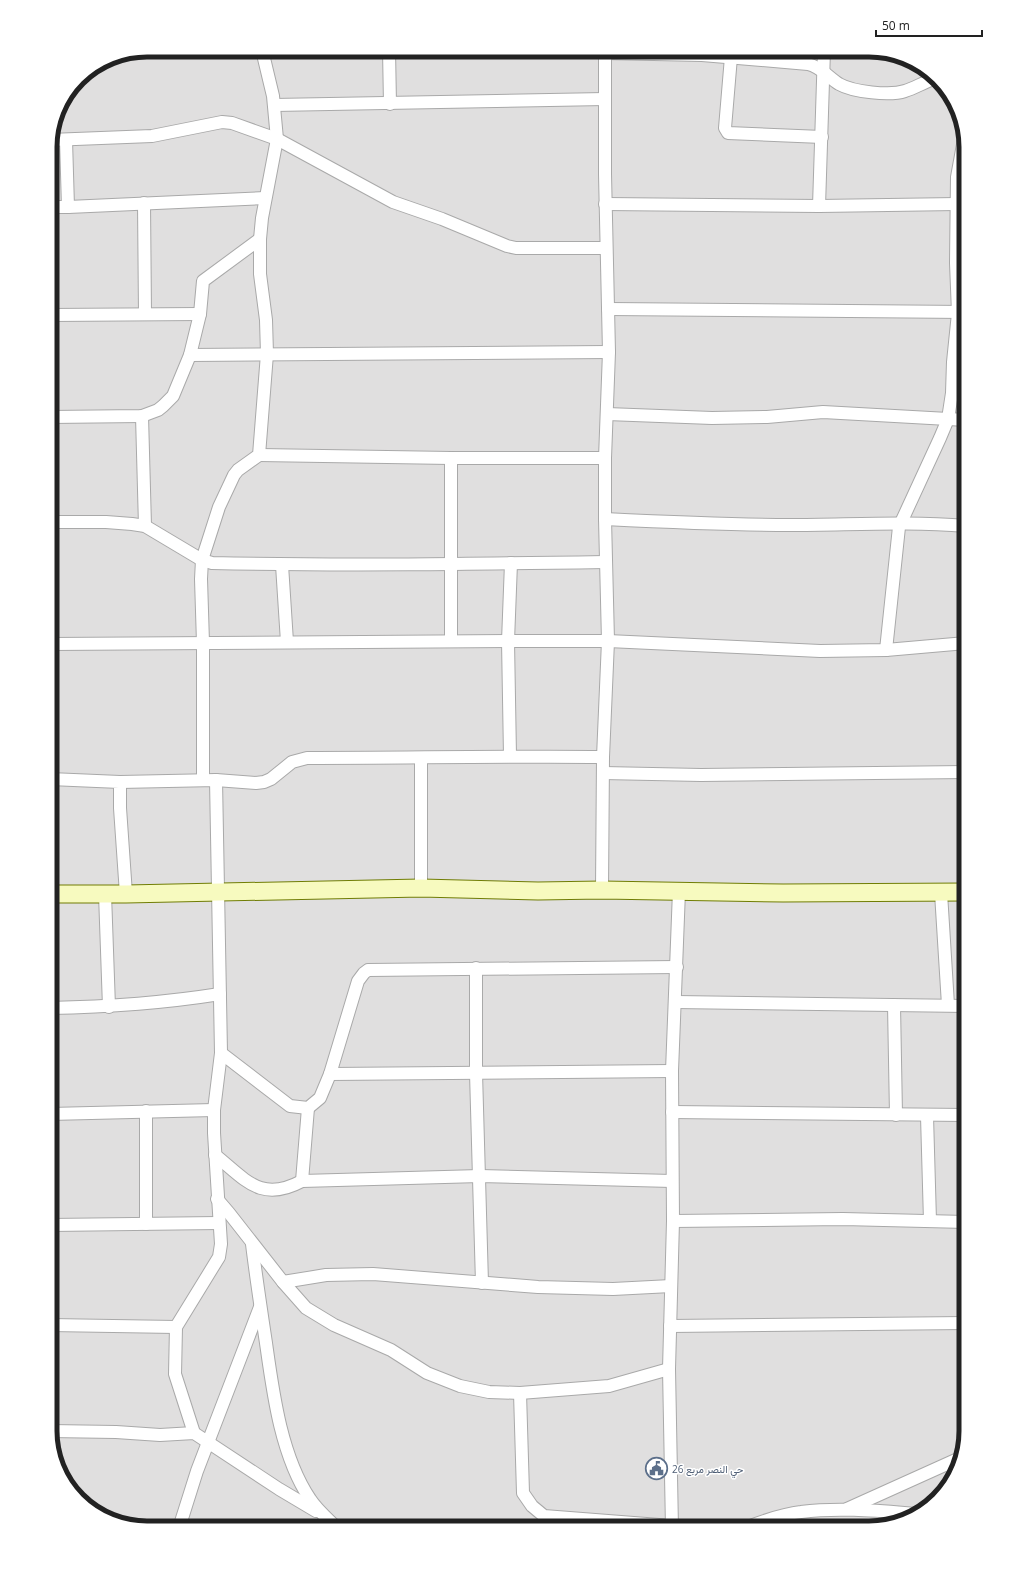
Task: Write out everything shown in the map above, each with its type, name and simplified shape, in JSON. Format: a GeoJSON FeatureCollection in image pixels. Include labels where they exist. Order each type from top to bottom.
{"type":"FeatureCollection","features":[{"type":"Feature","properties":{"kind":"street"},"geometry":{"type":"LineString","coordinates":[[260,455],[267,354],[266,320],[260,274],[260,239],[265,198],[277,139],[274,105],[264,57]]}},
{"type":"Feature","properties":{"kind":"street"},"geometry":{"type":"LineString","coordinates":[[389,57],[390,104]]}},
{"type":"Feature","properties":{"kind":"street"},"geometry":{"type":"LineString","coordinates":[[602,890],[603,757],[608,641],[604,519],[604,458],[609,352],[605,204],[605,57]]}},
{"type":"Feature","properties":{"kind":"street"},"geometry":{"type":"LineString","coordinates":[[822,137],[728,133],[725,128],[731,57],[808,64],[815,66],[844,86],[874,93],[889,94],[905,91],[930,81]]}},
{"type":"Feature","properties":{"kind":"street"},"geometry":{"type":"LineString","coordinates":[[819,206],[824,57]]}},
{"type":"Feature","properties":{"kind":"street"},"geometry":{"type":"LineString","coordinates":[[274,105],[605,99]]}},
{"type":"Feature","properties":{"kind":"street"},"geometry":{"type":"LineString","coordinates":[[57,140],[152,136],[222,122],[232,123],[277,139],[394,202],[442,219],[507,246],[516,248],[606,248]]}},
{"type":"Feature","properties":{"kind":"street"},"geometry":{"type":"LineString","coordinates":[[66,140],[68,207]]}},
{"type":"Feature","properties":{"kind":"street"},"geometry":{"type":"LineString","coordinates":[[959,166],[957,177],[956,263],[959,288]]}},
{"type":"Feature","properties":{"kind":"street"},"geometry":{"type":"LineString","coordinates":[[57,207],[265,198]]}},
{"type":"Feature","properties":{"kind":"street"},"geometry":{"type":"LineString","coordinates":[[144,203],[144,314]]}},
{"type":"Feature","properties":{"kind":"street"},"geometry":{"type":"LineString","coordinates":[[605,204],[819,206],[957,204]]}},
{"type":"Feature","properties":{"kind":"street"},"geometry":{"type":"LineString","coordinates":[[57,417],[142,416],[158,410],[173,396],[190,355],[200,314],[202,284],[205,279],[260,239]]}},
{"type":"Feature","properties":{"kind":"street"},"geometry":{"type":"LineString","coordinates":[[608,309],[959,313]]}},
{"type":"Feature","properties":{"kind":"street"},"geometry":{"type":"LineString","coordinates":[[57,315],[200,314]]}},
{"type":"Feature","properties":{"kind":"street"},"geometry":{"type":"LineString","coordinates":[[886,650],[899,527],[948,419],[952,393],[953,362],[959,329]]}},
{"type":"Feature","properties":{"kind":"street"},"geometry":{"type":"LineString","coordinates":[[190,355],[609,352]]}},
{"type":"Feature","properties":{"kind":"street"},"geometry":{"type":"LineString","coordinates":[[607,414],[712,418],[787,416],[810,412],[824,412],[959,420]]}},
{"type":"Feature","properties":{"kind":"street"},"geometry":{"type":"LineString","coordinates":[[142,416],[145,526]]}},
{"type":"Feature","properties":{"kind":"street"},"geometry":{"type":"LineString","coordinates":[[194,1433],[174,1374],[176,1327],[219,1257],[221,1244],[217,1199],[214,1110],[221,1053],[218,891],[210,780],[201,579],[202,560],[219,507],[234,475],[238,470],[260,455],[451,458],[604,458]]}},
{"type":"Feature","properties":{"kind":"street"},"geometry":{"type":"LineString","coordinates":[[450,641],[451,458]]}},
{"type":"Feature","properties":{"kind":"street"},"geometry":{"type":"LineString","coordinates":[[604,519],[789,525],[901,522],[959,526]]}},
{"type":"Feature","properties":{"kind":"street"},"geometry":{"type":"LineString","coordinates":[[57,522],[106,522],[145,526],[202,560],[212,563],[282,565],[451,565],[605,562]]}},
{"type":"Feature","properties":{"kind":"street"},"geometry":{"type":"LineString","coordinates":[[510,756],[508,640],[511,563]]}},
{"type":"Feature","properties":{"kind":"street"},"geometry":{"type":"LineString","coordinates":[[282,565],[287,642]]}},
{"type":"Feature","properties":{"kind":"street"},"geometry":{"type":"LineString","coordinates":[[57,644],[508,640],[608,641],[820,651],[886,650],[959,644]]}},
{"type":"Feature","properties":{"kind":"street"},"geometry":{"type":"LineString","coordinates":[[57,778],[120,782],[210,780],[256,783],[271,779],[292,762],[307,758],[510,756],[603,757]]}},
{"type":"Feature","properties":{"kind":"street"},"geometry":{"type":"LineString","coordinates":[[421,758],[421,888]]}},
{"type":"Feature","properties":{"kind":"street"},"geometry":{"type":"LineString","coordinates":[[603,773],[701,776],[959,772]]}},
{"type":"Feature","properties":{"kind":"street"},"geometry":{"type":"LineString","coordinates":[[120,782],[120,808],[126,894]]}},
{"type":"Feature","properties":{"kind":"street"},"geometry":{"type":"LineString","coordinates":[[57,894],[421,888],[538,891],[602,890],[783,893],[959,892]]}},
{"type":"Feature","properties":{"kind":"street"},"geometry":{"type":"LineString","coordinates":[[671,1521],[669,1369],[673,1221],[672,1071],[676,1002],[679,891]]}},
{"type":"Feature","properties":{"kind":"street"},"geometry":{"type":"LineString","coordinates":[[941,893],[948,1005]]}},
{"type":"Feature","properties":{"kind":"street"},"geometry":{"type":"LineString","coordinates":[[105,894],[109,1007]]}},
{"type":"Feature","properties":{"kind":"street"},"geometry":{"type":"LineString","coordinates":[[302,1181],[308,1108],[320,1098],[330,1074],[358,981],[364,973],[374,970],[476,968],[677,967]]}},
{"type":"Feature","properties":{"kind":"street"},"geometry":{"type":"LineString","coordinates":[[476,968],[476,1073],[482,1283]]}},
{"type":"Feature","properties":{"kind":"street"},"geometry":{"type":"LineString","coordinates":[[57,1008],[109,1007],[176,1001],[220,994]]}},
{"type":"Feature","properties":{"kind":"street"},"geometry":{"type":"LineString","coordinates":[[676,1002],[959,1006]]}},
{"type":"Feature","properties":{"kind":"street"},"geometry":{"type":"LineString","coordinates":[[894,1005],[896,1115]]}},
{"type":"Feature","properties":{"kind":"street"},"geometry":{"type":"LineString","coordinates":[[221,1053],[290,1106],[308,1108]]}},
{"type":"Feature","properties":{"kind":"street"},"geometry":{"type":"LineString","coordinates":[[330,1074],[672,1071]]}},
{"type":"Feature","properties":{"kind":"street"},"geometry":{"type":"LineString","coordinates":[[57,1114],[214,1110]]}},
{"type":"Feature","properties":{"kind":"street"},"geometry":{"type":"LineString","coordinates":[[146,1111],[146,1224]]}},
{"type":"Feature","properties":{"kind":"street"},"geometry":{"type":"LineString","coordinates":[[672,1112],[959,1115]]}},
{"type":"Feature","properties":{"kind":"street"},"geometry":{"type":"LineString","coordinates":[[927,1116],[930,1222]]}},
{"type":"Feature","properties":{"kind":"street"},"geometry":{"type":"LineString","coordinates":[[215,1155],[251,1184],[263,1190],[277,1190],[291,1187],[302,1181],[480,1176],[672,1181]]}},
{"type":"Feature","properties":{"kind":"street"},"geometry":{"type":"LineString","coordinates":[[217,1199],[230,1213],[283,1282],[306,1308],[334,1325],[391,1350],[427,1373],[460,1386],[489,1392],[520,1394],[609,1386],[669,1369]]}},
{"type":"Feature","properties":{"kind":"street"},"geometry":{"type":"LineString","coordinates":[[673,1221],[844,1219],[959,1222]]}},
{"type":"Feature","properties":{"kind":"street"},"geometry":{"type":"LineString","coordinates":[[57,1224],[220,1223]]}},
{"type":"Feature","properties":{"kind":"street"},"geometry":{"type":"LineString","coordinates":[[252,1242],[274,1399],[283,1434],[294,1467],[310,1499],[329,1521]]}},
{"type":"Feature","properties":{"kind":"street"},"geometry":{"type":"LineString","coordinates":[[283,1282],[326,1275],[373,1274],[553,1288],[671,1286]]}},
{"type":"Feature","properties":{"kind":"street"},"geometry":{"type":"LineString","coordinates":[[181,1521],[197,1471],[260,1306]]}},
{"type":"Feature","properties":{"kind":"street"},"geometry":{"type":"LineString","coordinates":[[670,1326],[959,1323]]}},
{"type":"Feature","properties":{"kind":"street"},"geometry":{"type":"LineString","coordinates":[[57,1325],[129,1325],[176,1327]]}},
{"type":"Feature","properties":{"kind":"street"},"geometry":{"type":"LineString","coordinates":[[520,1394],[523,1493],[532,1506],[544,1516],[602,1521]]}},
{"type":"Feature","properties":{"kind":"street"},"geometry":{"type":"LineString","coordinates":[[57,1431],[116,1432],[160,1435],[194,1433],[279,1489],[323,1515]]}},
{"type":"Feature","properties":{"kind":"street"},"geometry":{"type":"LineString","coordinates":[[846,1509],[954,1461]]}},
{"type":"Feature","properties":{"kind":"street"},"geometry":{"type":"LineString","coordinates":[[762,1521],[770,1518],[801,1512],[846,1509],[906,1513]]}},
{"type":"Feature","properties":{"kind":"shaded area"},"geometry":{"type":"Polygon","coordinates":[[[141,57],[875,57],[898,62],[919,72],[937,88],[950,107],[956,124],[959,147],[959,1437],[954,1460],[944,1481],[928,1499],[909,1512],[875,1521],[141,1521],[118,1516],[97,1506],[79,1490],[66,1471],[57,1437],[57,141],[60,124],[64,113],[72,97],[83,83],[107,66],[124,60],[141,57]]]}},
{"type":"Feature","properties":{"kind":"place","name":"حي النصر مربع 26"},"geometry":{"type":"Point","coordinates":[657,1469]}}]}
